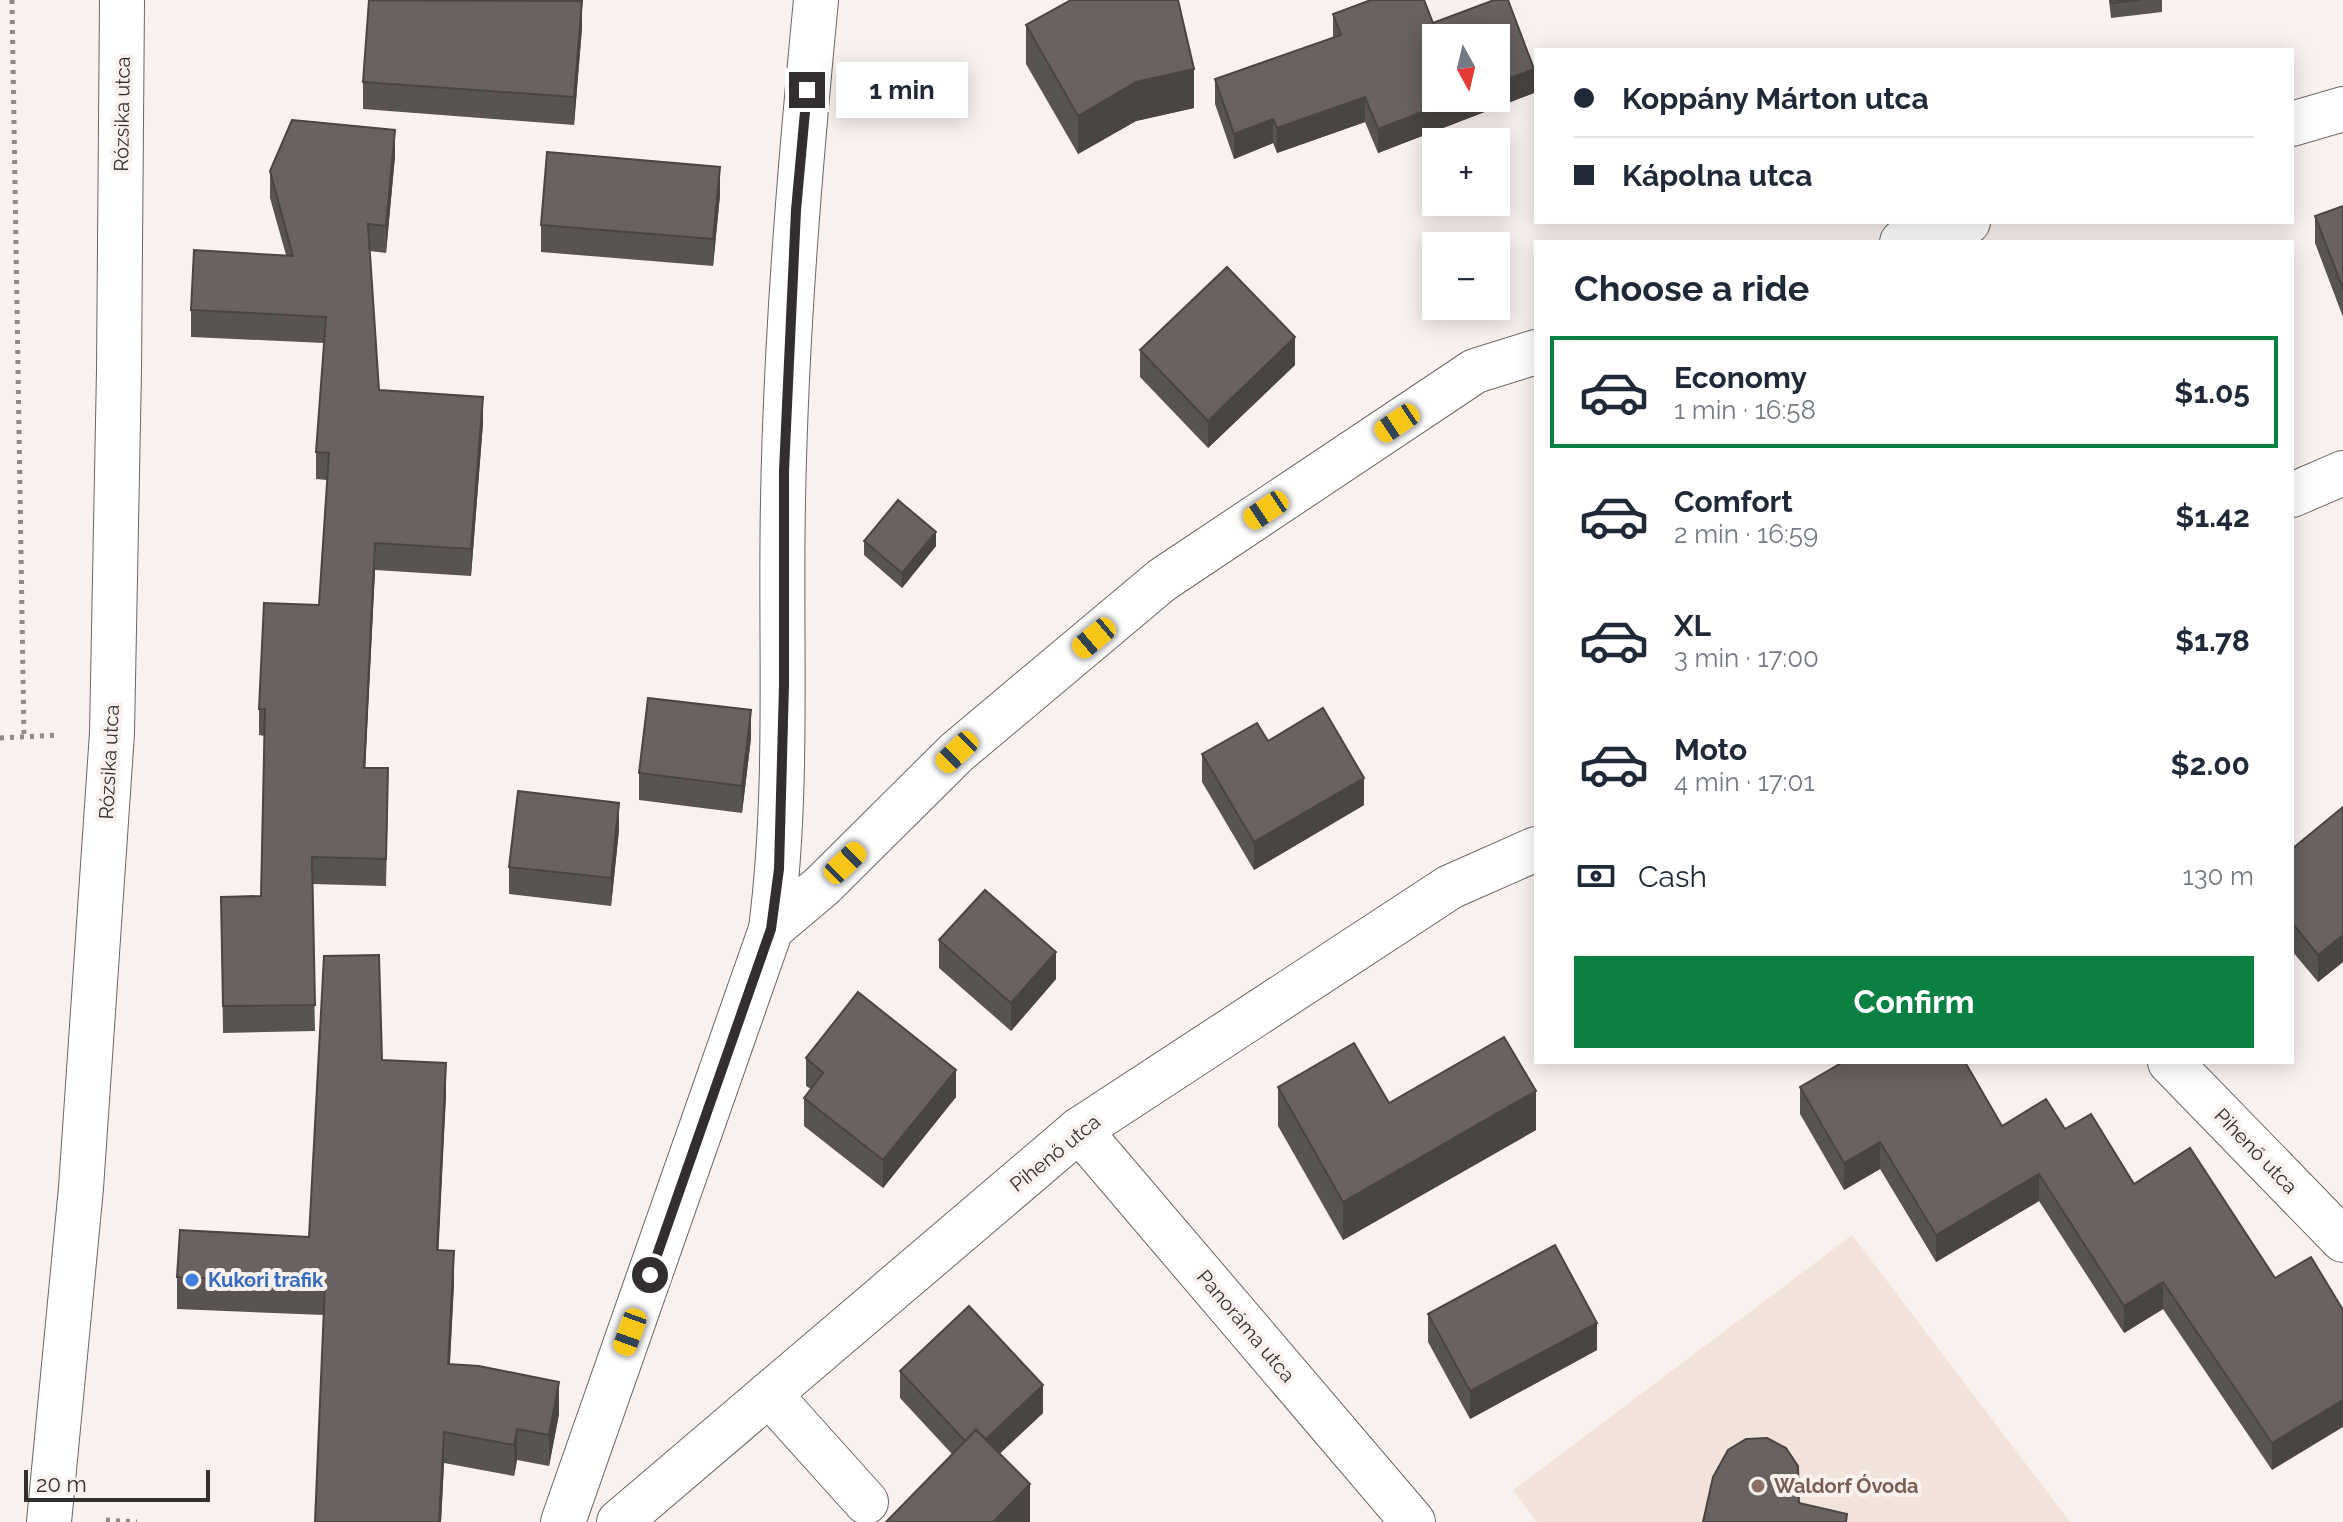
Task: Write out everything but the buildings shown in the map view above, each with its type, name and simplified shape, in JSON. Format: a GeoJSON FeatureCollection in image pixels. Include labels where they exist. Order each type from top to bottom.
{"type":"FeatureCollection","features":[{"type":"Feature","properties":{"kind":"street","name":"Rózsika utca"},"geometry":{"type":"LineString","coordinates":[[49,1522],[81,1188],[112,733],[122,0]]}},
{"type":"Feature","properties":{"kind":"street"},"geometry":{"type":"LineString","coordinates":[[563,1522],[771,929],[779,869],[784,685],[783,501],[795,225],[816,0]]}},
{"type":"Feature","properties":{"kind":"street"},"geometry":{"type":"LineString","coordinates":[[2294,123],[2343,109]]}},
{"type":"Feature","properties":{"kind":"street"},"geometry":{"type":"LineString","coordinates":[[1909,240],[1961,224]]}},
{"type":"Feature","properties":{"kind":"street"},"geometry":{"type":"LineString","coordinates":[[771,929],[822,886],[957,752],[1162,580],[1475,371],[1534,353]]}},
{"type":"Feature","properties":{"kind":"street"},"geometry":{"type":"LineString","coordinates":[[2294,494],[2343,473]]}},
{"type":"Feature","properties":{"kind":"street","name":"Pihenő utca"},"geometry":{"type":"LineString","coordinates":[[619,1522],[1079,1130],[1450,887],[1534,850]]}},
{"type":"Feature","properties":{"kind":"street","name":"Pihenő utca"},"geometry":{"type":"LineString","coordinates":[[2172,1064],[2343,1240]]}},
{"type":"Feature","properties":{"kind":"street","name":"Panoráma utca"},"geometry":{"type":"LineString","coordinates":[[1079,1130],[1413,1522]]}},
{"type":"Feature","properties":{"kind":"street"},"geometry":{"type":"LineString","coordinates":[[769,1394],[866,1502]]}},
{"type":"Feature","properties":{"kind":"path"},"geometry":{"type":"LineString","coordinates":[[12,0],[24,737]]}},
{"type":"Feature","properties":{"kind":"path"},"geometry":{"type":"LineString","coordinates":[[105,1520],[137,1522]]}},
{"type":"Feature","properties":{"kind":"shaded area"},"geometry":{"type":"Polygon","coordinates":[[[1852,1235],[2070,1522],[1537,1522],[1513,1490],[1852,1235]]]}},
{"type":"Feature","properties":{"kind":"place","name":"Kukori trafik"},"geometry":{"type":"Point","coordinates":[192,1280]}},
{"type":"Feature","properties":{"kind":"place","name":"Waldorf Óvoda"},"geometry":{"type":"Point","coordinates":[1758,1486]}},
{"type":"Feature","properties":{"kind":"route"},"geometry":{"type":"LineString","coordinates":[[650,1275],[771,929],[779,869],[784,685],[784,471],[796,210],[807,90]]}}]}
